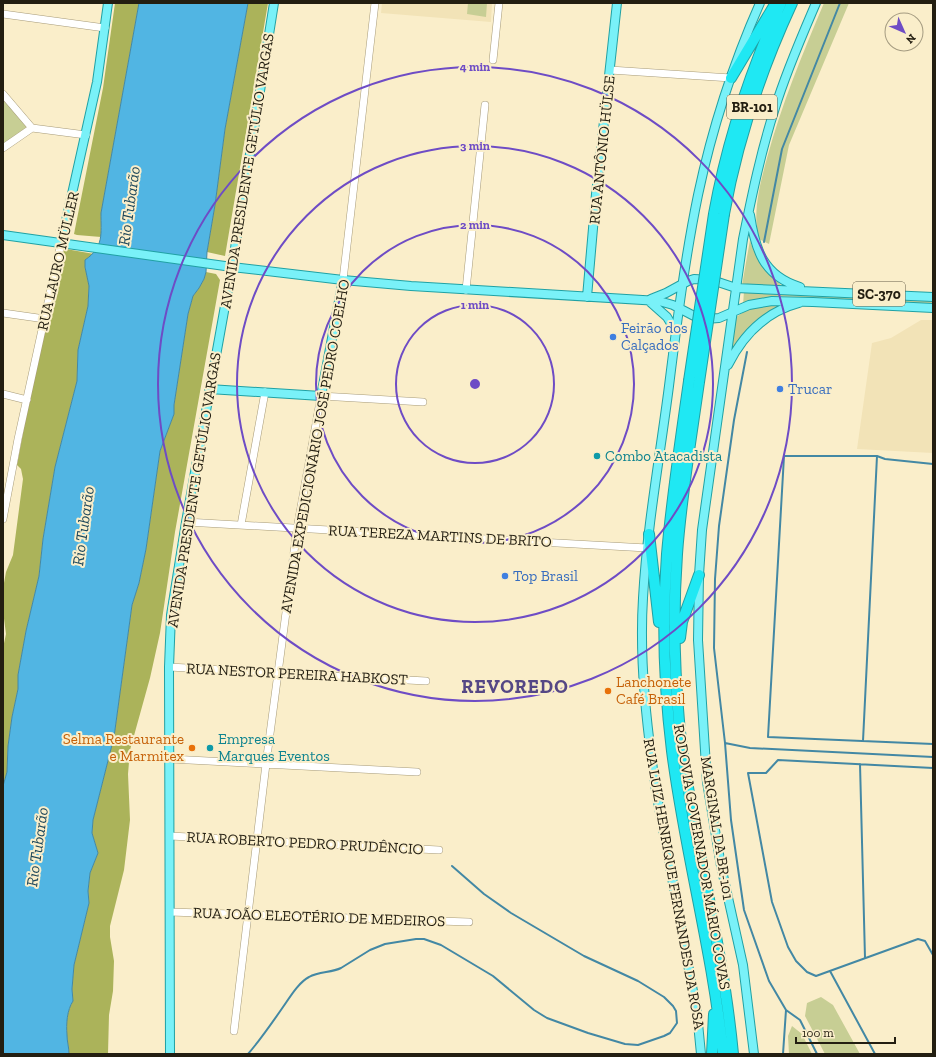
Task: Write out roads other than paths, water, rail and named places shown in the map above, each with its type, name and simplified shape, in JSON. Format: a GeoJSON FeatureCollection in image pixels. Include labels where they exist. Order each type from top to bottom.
{"type":"FeatureCollection","features":[{"type":"Feature","properties":{"kind":"highway"},"geometry":{"type":"LineString","coordinates":[[731,78],[776,3]]}},
{"type":"Feature","properties":{"kind":"highway","name":"RODOVIA GOVERNADOR MÁRIO COVAS"},"geometry":{"type":"LineString","coordinates":[[723,1054],[714,982],[676,774],[667,692],[664,617],[667,554],[674,492],[694,382],[719,214],[722,173],[741,110],[764,44],[781,3]]}},
{"type":"Feature","properties":{"kind":"highway","name":"RODOVIA GOVERNADOR MÁRIO COVAS"},"geometry":{"type":"LineString","coordinates":[[719,214],[752,105],[774,45],[792,3]]}},
{"type":"Feature","properties":{"kind":"highway","name":"RODOVIA GOVERNADOR MÁRIO COVAS"},"geometry":{"type":"LineString","coordinates":[[694,382],[677,555],[675,615],[679,722],[684,760],[724,981],[733,1054]]}},
{"type":"Feature","properties":{"kind":"highway"},"geometry":{"type":"LineString","coordinates":[[649,534],[667,692]]}},
{"type":"Feature","properties":{"kind":"highway"},"geometry":{"type":"LineString","coordinates":[[677,684],[682,622],[698,575]]}},
{"type":"Feature","properties":{"kind":"highway"},"geometry":{"type":"LineString","coordinates":[[712,1054],[714,982]]}},
{"type":"Feature","properties":{"kind":"main road","name":"RUA LAURO MÜLLER"},"geometry":{"type":"LineString","coordinates":[[61,243],[97,82],[108,3]]}},
{"type":"Feature","properties":{"kind":"main road","name":"AVENIDA PRESIDENTE GETÚLIO VARGAS"},"geometry":{"type":"LineString","coordinates":[[170,1054],[169,667],[171,615],[186,522],[232,267],[274,3]]}},
{"type":"Feature","properties":{"kind":"main road","name":"RUA ANTÔNIO HÜLSE"},"geometry":{"type":"LineString","coordinates":[[587,297],[596,194],[617,3]]}},
{"type":"Feature","properties":{"kind":"main road"},"geometry":{"type":"LineString","coordinates":[[680,308],[693,220],[706,161],[731,78],[760,3]]}},
{"type":"Feature","properties":{"kind":"main road"},"geometry":{"type":"LineString","coordinates":[[3,235],[223,266],[343,280],[466,290],[648,300],[668,303],[696,317],[705,319],[719,318],[733,313],[749,209],[762,152],[775,107],[816,3]]}},
{"type":"Feature","properties":{"kind":"main road"},"geometry":{"type":"LineString","coordinates":[[749,209],[756,246],[767,266],[782,279],[794,285],[825,291]]}},
{"type":"Feature","properties":{"kind":"main road"},"geometry":{"type":"LineString","coordinates":[[648,300],[694,279],[707,279],[724,283],[736,288]]}},
{"type":"Feature","properties":{"kind":"main road","name":"AVENIDA EXPEDICIONÁRIO JOSÉ PEDRO COELHO"},"geometry":{"type":"LineString","coordinates":[[321,396],[343,280]]}},
{"type":"Feature","properties":{"kind":"main road","name":"SC-370"},"geometry":{"type":"LineString","coordinates":[[736,288],[933,297]]}},
{"type":"Feature","properties":{"kind":"main road"},"geometry":{"type":"LineString","coordinates":[[648,300],[663,312],[676,332]]}},
{"type":"Feature","properties":{"kind":"main road","name":"SC-370"},"geometry":{"type":"LineString","coordinates":[[733,313],[749,306],[772,301],[933,308]]}},
{"type":"Feature","properties":{"kind":"main road"},"geometry":{"type":"LineString","coordinates":[[724,373],[740,343],[766,318],[788,307],[813,302]]}},
{"type":"Feature","properties":{"kind":"main road","name":"RUA LUIZ HENRIQUE FERNANDES DA ROSA"},"geometry":{"type":"LineString","coordinates":[[680,308],[647,548],[642,637],[649,742],[656,791],[697,1013],[701,1054]]}},
{"type":"Feature","properties":{"kind":"main road","name":"MARGINAL DA BR-101"},"geometry":{"type":"LineString","coordinates":[[733,313],[706,496],[698,575],[698,640],[707,782],[721,866],[743,965],[754,1054]]}},
{"type":"Feature","properties":{"kind":"main road"},"geometry":{"type":"LineString","coordinates":[[210,389],[321,396]]}},
{"type":"Feature","properties":{"kind":"street","name":"AVENIDA EXPEDICIONÁRIO JOSÉ PEDRO COELHO"},"geometry":{"type":"LineString","coordinates":[[343,280],[375,3]]}},
{"type":"Feature","properties":{"kind":"street"},"geometry":{"type":"LineString","coordinates":[[493,60],[499,3]]}},
{"type":"Feature","properties":{"kind":"street"},"geometry":{"type":"LineString","coordinates":[[3,14],[105,28]]}},
{"type":"Feature","properties":{"kind":"street"},"geometry":{"type":"LineString","coordinates":[[610,70],[731,78]]}},
{"type":"Feature","properties":{"kind":"street"},"geometry":{"type":"LineString","coordinates":[[3,94],[32,128]]}},
{"type":"Feature","properties":{"kind":"street"},"geometry":{"type":"LineString","coordinates":[[466,290],[485,105]]}},
{"type":"Feature","properties":{"kind":"street"},"geometry":{"type":"LineString","coordinates":[[3,148],[32,128],[86,135]]}},
{"type":"Feature","properties":{"kind":"street","name":"RUA LAURO MÜLLER"},"geometry":{"type":"LineString","coordinates":[[3,519],[61,243]]}},
{"type":"Feature","properties":{"kind":"street"},"geometry":{"type":"LineString","coordinates":[[3,313],[45,319]]}},
{"type":"Feature","properties":{"kind":"street"},"geometry":{"type":"LineString","coordinates":[[241,525],[265,392]]}},
{"type":"Feature","properties":{"kind":"street"},"geometry":{"type":"LineString","coordinates":[[3,394],[27,400]]}},
{"type":"Feature","properties":{"kind":"street"},"geometry":{"type":"LineString","coordinates":[[321,396],[423,402]]}},
{"type":"Feature","properties":{"kind":"street","name":"AVENIDA EXPEDICIONÁRIO JOSÉ PEDRO COELHO"},"geometry":{"type":"LineString","coordinates":[[234,1031],[256,840],[278,673],[298,529],[321,396]]}},
{"type":"Feature","properties":{"kind":"street","name":"RUA TEREZA MARTINS DE BRITO"},"geometry":{"type":"LineString","coordinates":[[186,522],[647,548]]}},
{"type":"Feature","properties":{"kind":"street","name":"RUA NESTOR PEREIRA HABKOST"},"geometry":{"type":"LineString","coordinates":[[169,667],[426,681]]}},
{"type":"Feature","properties":{"kind":"street"},"geometry":{"type":"LineString","coordinates":[[170,759],[417,772]]}},
{"type":"Feature","properties":{"kind":"street","name":"RUA ROBERTO PEDRO PRUDÊNCIO"},"geometry":{"type":"LineString","coordinates":[[170,836],[439,850]]}},
{"type":"Feature","properties":{"kind":"street","name":"RUA JOÃO ELEOTÉRIO DE MEDEIROS"},"geometry":{"type":"LineString","coordinates":[[170,912],[469,922]]}},
{"type":"Feature","properties":{"kind":"water","name":"Rio Tubarão"},"geometry":{"type":"Polygon","coordinates":[[[139,3],[248,3],[225,129],[207,252],[206,272],[204,279],[193,296],[188,314],[174,405],[174,414],[160,451],[146,549],[139,583],[132,605],[114,737],[93,820],[92,833],[98,853],[90,873],[88,891],[89,903],[74,965],[72,989],[73,1001],[69,1009],[67,1022],[69,1054],[3,1054],[3,786],[7,772],[8,746],[26,631],[39,576],[43,539],[55,467],[77,381],[78,350],[88,306],[89,286],[85,260],[96,250],[100,240],[101,213],[139,3]]]}},
{"type":"Feature","properties":{"kind":"waterway"},"geometry":{"type":"LineString","coordinates":[[764,242],[782,149],[840,3]]}},
{"type":"Feature","properties":{"kind":"waterway"},"geometry":{"type":"LineString","coordinates":[[747,352],[734,420],[719,526],[715,579],[714,648],[725,743],[731,820],[744,910],[769,981],[786,1010],[783,1054]]}},
{"type":"Feature","properties":{"kind":"waterway"},"geometry":{"type":"LineString","coordinates":[[933,464],[885,459],[877,456],[784,456],[768,737],[933,744]]}},
{"type":"Feature","properties":{"kind":"waterway"},"geometry":{"type":"LineString","coordinates":[[863,741],[877,456]]}},
{"type":"Feature","properties":{"kind":"waterway"},"geometry":{"type":"LineString","coordinates":[[725,743],[750,748],[933,757]]}},
{"type":"Feature","properties":{"kind":"waterway"},"geometry":{"type":"LineString","coordinates":[[933,768],[778,760],[766,773],[748,773],[772,902],[788,947],[796,961],[807,972],[816,976],[918,939],[925,941],[933,955]]}},
{"type":"Feature","properties":{"kind":"waterway"},"geometry":{"type":"LineString","coordinates":[[860,764],[865,958]]}},
{"type":"Feature","properties":{"kind":"waterway"},"geometry":{"type":"LineString","coordinates":[[248,1054],[294,990],[305,980],[313,975],[341,968],[370,950],[385,944],[416,939],[424,939],[441,945],[493,976],[534,1010],[547,1018],[588,1033],[625,1044],[638,1045],[670,1033],[677,1023],[676,1011],[664,997],[638,981],[584,956],[511,913],[484,894],[452,866]]}},
{"type":"Feature","properties":{"kind":"waterway"},"geometry":{"type":"LineString","coordinates":[[830,971],[875,1054]]}},
{"type":"Feature","properties":{"kind":"waterway"},"geometry":{"type":"LineString","coordinates":[[786,1010],[800,1020],[817,1054]]}},
{"type":"Feature","properties":{"kind":"place","name":"Feirão dos Calçados"},"geometry":{"type":"Point","coordinates":[613,337]}},
{"type":"Feature","properties":{"kind":"place","name":"Trucar"},"geometry":{"type":"Point","coordinates":[780,389]}},
{"type":"Feature","properties":{"kind":"place","name":"Combo Atacadista"},"geometry":{"type":"Point","coordinates":[597,456]}},
{"type":"Feature","properties":{"kind":"place","name":"Top Brasil"},"geometry":{"type":"Point","coordinates":[505,576]}},
{"type":"Feature","properties":{"kind":"place","name":"Lanchonete Café Brasil"},"geometry":{"type":"Point","coordinates":[608,691]}},
{"type":"Feature","properties":{"kind":"place","name":"Selma Restaurante e Marmitex"},"geometry":{"type":"Point","coordinates":[192,748]}},
{"type":"Feature","properties":{"kind":"place","name":"Empresa Marques Eventos"},"geometry":{"type":"Point","coordinates":[210,748]}},
{"type":"Feature","properties":{"kind":"district","name":"REVOREDO"},"geometry":{"type":"Point","coordinates":[515,686]}}]}
